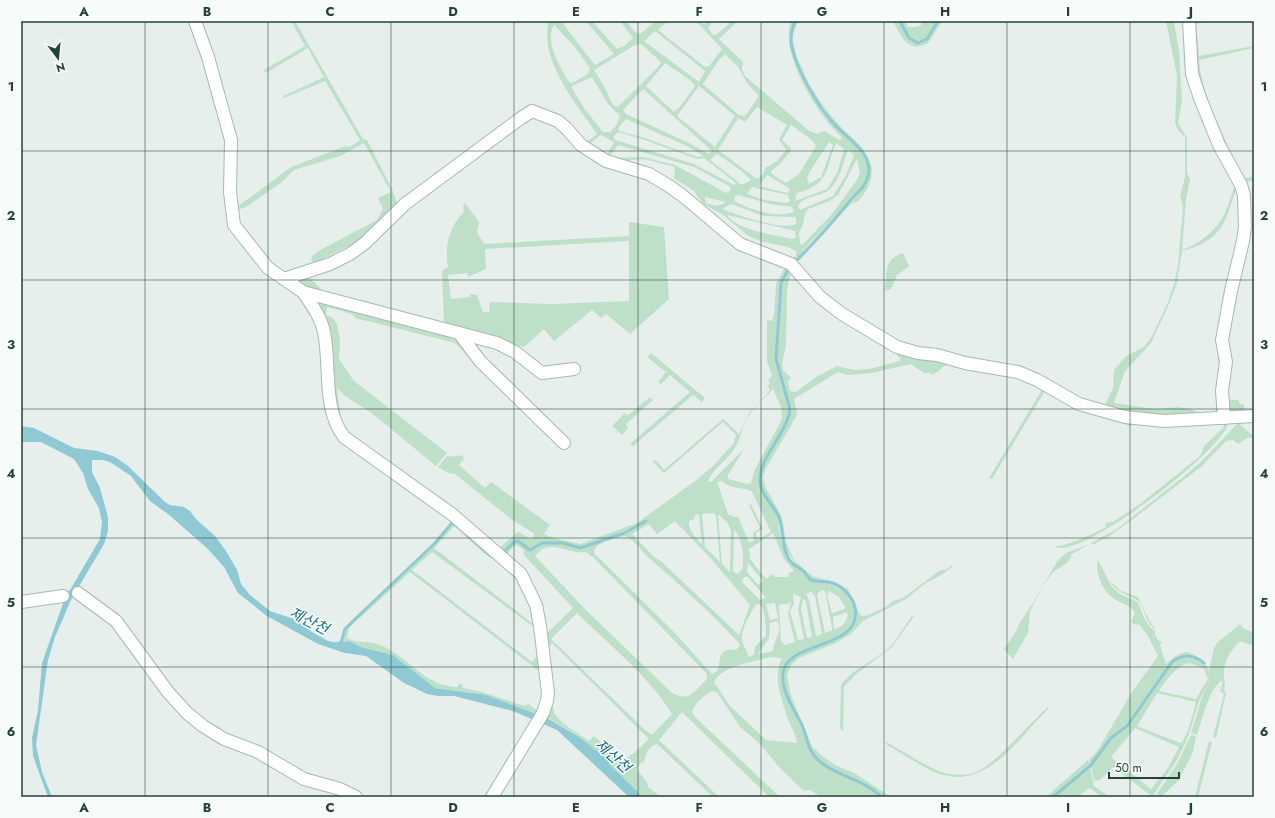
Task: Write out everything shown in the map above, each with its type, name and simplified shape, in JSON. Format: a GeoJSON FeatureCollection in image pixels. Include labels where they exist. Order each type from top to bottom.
{"type":"FeatureCollection","features":[{"type":"Feature","properties":{"kind":"street"},"geometry":{"type":"LineString","coordinates":[[195,21],[210,64],[231,140],[230,192],[234,225],[268,268],[303,292],[496,343],[515,352],[542,373],[574,369]]}},
{"type":"Feature","properties":{"kind":"street"},"geometry":{"type":"LineString","coordinates":[[1188,21],[1192,74],[1219,145],[1241,184],[1244,195],[1244,234],[1222,340],[1226,362],[1222,391],[1224,418]]}},
{"type":"Feature","properties":{"kind":"street"},"geometry":{"type":"LineString","coordinates":[[284,279],[330,264],[350,254],[369,240],[405,204],[532,111],[558,121],[587,151],[606,161],[649,174],[669,186],[740,244],[791,264],[820,297],[842,314],[897,347],[918,353],[937,355],[965,363],[1018,372],[1036,380],[1079,404],[1108,413],[1164,421],[1254,416]]}},
{"type":"Feature","properties":{"kind":"street"},"geometry":{"type":"LineString","coordinates":[[303,292],[317,312],[324,332],[330,400],[337,426],[344,437],[453,515],[516,569],[528,586],[536,605],[542,636],[547,701],[543,713],[492,797]]}},
{"type":"Feature","properties":{"kind":"street"},"geometry":{"type":"LineString","coordinates":[[459,334],[480,361],[564,443]]}},
{"type":"Feature","properties":{"kind":"street"},"geometry":{"type":"LineString","coordinates":[[78,593],[116,621],[168,692],[187,713],[203,726],[224,739],[258,752],[304,779],[340,789],[356,797]]}},
{"type":"Feature","properties":{"kind":"street"},"geometry":{"type":"LineString","coordinates":[[21,602],[63,596]]}},
{"type":"Feature","properties":{"kind":"green space"},"geometry":{"type":"Polygon","coordinates":[[[291,21],[295,21],[363,139],[367,140],[392,189],[399,208],[353,250],[347,247],[314,263],[311,260],[312,256],[320,250],[377,220],[383,209],[378,198],[391,192],[364,143],[340,156],[294,170],[282,182],[246,207],[237,210],[237,207],[291,167],[346,146],[350,147],[360,140],[325,81],[284,98],[283,96],[324,77],[308,48],[266,73],[264,70],[305,46],[291,21]]]}},
{"type":"Feature","properties":{"kind":"green space"},"geometry":{"type":"Polygon","coordinates":[[[549,21],[561,21],[595,65],[614,54],[586,21],[592,21],[617,49],[624,46],[633,38],[620,21],[626,21],[635,32],[640,34],[656,21],[668,21],[658,30],[705,67],[709,66],[722,49],[696,21],[705,24],[708,21],[713,21],[708,28],[713,35],[716,35],[732,21],[738,21],[719,39],[743,62],[742,69],[745,76],[808,130],[817,134],[824,131],[840,140],[842,138],[817,108],[797,71],[790,45],[789,32],[791,21],[794,21],[791,47],[811,91],[833,124],[855,145],[867,162],[868,171],[867,177],[859,192],[806,247],[794,263],[860,193],[869,177],[870,171],[868,161],[856,144],[835,124],[807,80],[826,109],[841,127],[861,146],[872,167],[870,183],[861,198],[850,205],[796,264],[800,272],[788,261],[774,256],[791,261],[796,255],[796,251],[788,247],[760,241],[747,235],[722,214],[703,204],[694,191],[674,178],[675,167],[644,159],[612,162],[607,160],[607,154],[614,142],[601,135],[586,146],[581,142],[585,143],[597,134],[561,81],[549,51],[547,36],[549,21]],[[554,25],[551,32],[554,54],[569,82],[572,83],[588,74],[590,68],[574,46],[554,25]],[[655,31],[644,41],[699,82],[705,71],[655,31]],[[641,44],[635,45],[594,70],[613,105],[618,107],[658,67],[661,62],[641,44]],[[725,54],[719,60],[703,84],[739,115],[745,116],[759,96],[747,83],[738,67],[725,54]],[[665,63],[646,86],[674,112],[679,108],[695,86],[690,80],[665,63]],[[592,77],[572,86],[572,88],[584,108],[603,132],[610,132],[616,126],[620,116],[608,104],[592,77]],[[699,86],[677,116],[715,147],[735,116],[699,86]],[[643,89],[623,110],[626,114],[687,142],[709,154],[712,151],[643,89]],[[757,107],[745,122],[738,118],[718,150],[757,179],[764,173],[765,168],[777,161],[786,150],[779,139],[787,125],[757,107]],[[626,119],[619,127],[619,131],[645,138],[697,157],[703,156],[689,147],[626,119]],[[791,125],[782,140],[791,148],[791,151],[780,164],[771,171],[773,175],[786,183],[799,174],[816,146],[812,140],[791,125]],[[618,132],[613,137],[615,140],[694,164],[734,185],[736,183],[704,158],[697,159],[618,132]],[[829,142],[809,173],[807,178],[809,184],[821,177],[833,145],[829,142]],[[836,143],[825,175],[815,185],[797,193],[795,201],[827,189],[837,173],[844,149],[836,143]],[[618,145],[610,156],[611,158],[643,157],[675,165],[726,193],[731,190],[729,186],[694,167],[618,145]],[[848,150],[837,180],[831,188],[801,202],[798,206],[800,210],[833,196],[845,177],[854,155],[848,150]],[[716,154],[710,160],[742,185],[751,180],[744,173],[719,155],[716,154]],[[857,159],[838,195],[830,201],[808,209],[799,233],[800,243],[802,245],[831,215],[857,180],[860,173],[857,159]],[[767,175],[759,186],[788,193],[789,188],[767,175]],[[752,187],[747,194],[764,200],[787,203],[790,201],[788,195],[752,187]],[[739,195],[735,196],[734,201],[771,214],[787,214],[794,212],[792,207],[770,204],[739,195]],[[705,197],[706,203],[721,205],[726,202],[705,197]],[[731,204],[722,209],[770,224],[789,226],[796,224],[796,218],[794,217],[764,216],[731,204]],[[727,215],[739,225],[756,231],[791,239],[796,238],[795,231],[727,215]]]}},
{"type":"Feature","properties":{"kind":"green space"},"geometry":{"type":"Polygon","coordinates":[[[798,21],[795,30],[794,45],[798,58],[793,47],[795,22],[798,21]]]}},
{"type":"Feature","properties":{"kind":"green space"},"geometry":{"type":"Polygon","coordinates":[[[893,21],[899,21],[909,38],[918,44],[923,43],[930,36],[939,21],[942,21],[928,43],[921,46],[915,46],[906,42],[893,21]]]}},
{"type":"Feature","properties":{"kind":"green space"},"geometry":{"type":"Polygon","coordinates":[[[901,21],[906,21],[907,26],[917,27],[922,24],[921,21],[937,21],[928,37],[922,42],[918,43],[910,37],[901,21]]]}},
{"type":"Feature","properties":{"kind":"green space"},"geometry":{"type":"Polygon","coordinates":[[[1166,21],[1174,21],[1179,52],[1182,100],[1178,123],[1187,138],[1187,173],[1190,179],[1186,200],[1182,250],[1203,239],[1215,228],[1224,215],[1237,181],[1238,184],[1226,219],[1215,235],[1207,241],[1182,251],[1177,283],[1170,302],[1151,343],[1125,371],[1114,403],[1155,409],[1179,407],[1193,410],[1205,415],[1214,413],[1219,406],[1217,414],[1209,417],[1170,419],[1113,413],[1077,400],[1060,391],[1104,407],[1113,388],[1114,370],[1126,356],[1144,347],[1152,336],[1168,302],[1174,284],[1178,265],[1183,206],[1180,196],[1185,177],[1185,137],[1178,130],[1175,123],[1177,76],[1166,21]]]}},
{"type":"Feature","properties":{"kind":"green space"},"geometry":{"type":"Polygon","coordinates":[[[1189,21],[1192,21],[1198,80],[1193,21],[1210,21],[1196,24],[1199,56],[1254,46],[1254,48],[1199,60],[1201,76],[1210,106],[1241,177],[1242,179],[1254,176],[1254,180],[1244,183],[1250,208],[1249,241],[1241,263],[1226,329],[1230,366],[1226,398],[1238,400],[1240,404],[1244,405],[1245,410],[1251,410],[1254,408],[1254,414],[1238,416],[1231,414],[1226,406],[1224,392],[1228,364],[1224,332],[1245,234],[1245,194],[1238,175],[1215,133],[1199,91],[1193,68],[1189,21]]]}},
{"type":"Feature","properties":{"kind":"green space"},"geometry":{"type":"Polygon","coordinates":[[[453,171],[408,207],[379,236],[358,254],[336,266],[307,275],[323,291],[444,322],[442,271],[448,267],[447,245],[451,231],[464,212],[463,207],[465,203],[479,222],[477,232],[484,244],[629,236],[629,222],[664,227],[669,299],[630,334],[606,314],[601,318],[592,310],[554,341],[544,329],[524,347],[374,309],[323,294],[297,283],[296,280],[298,276],[340,263],[362,249],[407,205],[453,171]],[[629,241],[485,249],[486,269],[468,277],[467,273],[448,275],[451,299],[470,297],[470,294],[477,295],[483,312],[489,312],[490,302],[552,304],[629,301],[629,241]]]}},
{"type":"Feature","properties":{"kind":"green space"},"geometry":{"type":"Polygon","coordinates":[[[664,186],[684,199],[702,215],[664,186]]]}},
{"type":"Feature","properties":{"kind":"green space"},"geometry":{"type":"Polygon","coordinates":[[[744,247],[790,266],[815,294],[834,310],[899,349],[937,357],[964,365],[1025,376],[1077,404],[1113,416],[1161,423],[1224,420],[1229,422],[1221,436],[1203,455],[1179,477],[1150,500],[1120,521],[1092,537],[1070,547],[1055,547],[1075,541],[1106,527],[1105,524],[1113,522],[1140,504],[1200,456],[1204,446],[1223,428],[1225,423],[1219,421],[1166,425],[1138,424],[1130,426],[1090,413],[1046,389],[992,479],[989,478],[1043,388],[1009,376],[949,363],[933,375],[930,373],[924,373],[911,364],[872,373],[848,375],[838,372],[794,399],[797,413],[796,417],[766,468],[763,477],[765,486],[782,517],[786,543],[794,560],[812,576],[837,583],[848,589],[861,616],[868,615],[886,607],[893,601],[903,598],[939,571],[947,569],[953,564],[951,568],[926,583],[906,599],[863,621],[852,633],[836,643],[799,658],[791,665],[787,675],[791,696],[812,746],[822,756],[835,765],[854,773],[891,797],[884,797],[862,782],[846,775],[866,786],[881,797],[821,797],[810,790],[804,791],[781,769],[758,742],[740,727],[717,692],[712,691],[695,705],[692,712],[695,717],[780,797],[769,797],[682,712],[659,740],[719,797],[713,797],[657,744],[649,748],[644,762],[640,764],[637,770],[647,782],[648,787],[661,797],[643,797],[609,764],[610,761],[579,737],[544,715],[549,693],[544,644],[538,607],[526,581],[505,558],[445,506],[424,491],[424,488],[499,548],[518,532],[531,539],[535,534],[511,519],[455,474],[448,473],[438,467],[447,456],[463,456],[464,459],[459,465],[485,488],[491,482],[550,525],[544,534],[554,538],[580,544],[637,523],[713,466],[733,444],[736,435],[723,422],[664,473],[653,462],[656,460],[664,470],[723,419],[739,434],[750,411],[770,390],[767,387],[770,383],[768,380],[772,376],[767,361],[767,320],[772,321],[774,315],[776,284],[786,265],[744,247]],[[790,267],[783,274],[780,283],[775,359],[789,409],[789,415],[768,456],[785,427],[789,418],[791,409],[776,359],[781,283],[790,267]],[[794,272],[791,273],[787,289],[786,346],[782,363],[783,370],[791,378],[788,382],[790,391],[796,392],[816,377],[837,366],[854,370],[869,369],[900,361],[900,358],[895,353],[829,310],[794,272]],[[773,389],[751,412],[746,420],[735,447],[730,455],[712,473],[708,482],[711,482],[744,449],[728,475],[728,479],[748,484],[751,483],[755,469],[782,419],[781,407],[773,389]],[[764,463],[761,469],[759,482],[761,489],[777,516],[782,543],[792,564],[812,581],[829,583],[846,593],[854,605],[856,616],[854,602],[848,592],[838,585],[810,578],[791,557],[783,542],[779,518],[761,485],[761,471],[764,463]],[[722,481],[717,482],[728,514],[738,517],[749,542],[754,541],[753,533],[760,528],[749,505],[751,504],[763,529],[756,533],[756,537],[761,538],[771,532],[752,492],[730,486],[722,481]],[[714,513],[702,514],[705,547],[720,562],[716,516],[714,513]],[[696,514],[693,520],[689,521],[693,534],[702,544],[699,515],[696,514]],[[718,514],[722,564],[730,572],[731,530],[727,522],[718,514]],[[649,519],[608,538],[580,547],[563,543],[542,542],[530,549],[518,541],[514,541],[503,552],[508,550],[514,542],[518,542],[529,550],[542,543],[563,544],[580,548],[624,534],[649,519]],[[675,521],[657,534],[649,524],[632,534],[652,555],[663,563],[739,635],[750,605],[713,561],[675,521]],[[734,531],[733,571],[737,574],[742,570],[743,555],[741,545],[736,531],[734,531]],[[773,533],[749,549],[750,559],[766,579],[773,574],[776,577],[788,577],[789,573],[794,571],[784,559],[773,533]],[[625,536],[602,543],[595,549],[594,553],[674,632],[712,674],[717,671],[723,652],[736,650],[740,645],[738,642],[706,609],[625,536]],[[517,545],[512,548],[508,554],[530,581],[539,604],[544,631],[547,633],[573,608],[524,555],[524,550],[517,545]],[[554,547],[542,549],[535,556],[585,609],[671,692],[677,695],[687,696],[694,692],[707,679],[707,674],[593,557],[586,552],[577,552],[554,547]],[[748,563],[747,572],[758,585],[763,581],[748,563]],[[744,577],[742,582],[760,600],[766,598],[748,577],[744,577]],[[822,590],[817,595],[825,633],[832,630],[832,628],[825,591],[822,590]],[[829,591],[827,595],[832,613],[845,609],[839,597],[829,591]],[[811,592],[806,594],[809,600],[816,636],[822,634],[815,596],[811,592]],[[793,594],[794,604],[790,611],[798,640],[804,639],[798,609],[801,597],[793,594]],[[803,599],[801,610],[807,638],[812,637],[806,602],[803,599]],[[775,603],[766,604],[770,620],[778,618],[775,603]],[[791,603],[779,605],[781,641],[785,645],[795,642],[788,614],[791,603]],[[758,604],[755,605],[742,635],[748,657],[754,655],[755,647],[766,635],[765,618],[762,606],[758,604]],[[847,612],[833,617],[834,629],[846,621],[847,612]],[[577,613],[551,639],[652,735],[672,714],[652,686],[640,673],[577,613]],[[778,621],[770,623],[769,638],[758,654],[773,651],[774,643],[779,631],[778,621]],[[853,627],[826,643],[808,648],[787,663],[782,673],[783,684],[789,702],[800,723],[806,742],[816,759],[822,762],[811,750],[802,723],[787,694],[784,678],[785,671],[788,664],[796,657],[842,637],[853,627]],[[552,643],[547,650],[554,711],[558,718],[566,725],[589,741],[594,736],[621,762],[634,753],[649,739],[552,643]],[[770,657],[731,668],[723,672],[714,682],[730,706],[766,740],[797,743],[779,688],[778,672],[782,658],[770,657]]]}},
{"type":"Feature","properties":{"kind":"green space"},"geometry":{"type":"Polygon","coordinates":[[[903,253],[909,266],[897,275],[891,289],[884,291],[887,269],[891,260],[903,253]]]}},
{"type":"Feature","properties":{"kind":"green space"},"geometry":{"type":"Polygon","coordinates":[[[311,300],[450,335],[461,345],[474,362],[455,343],[355,318],[352,314],[327,307],[326,315],[333,318],[337,324],[340,339],[339,359],[354,381],[447,453],[436,466],[373,414],[345,396],[337,387],[342,430],[311,300]]]}},
{"type":"Feature","properties":{"kind":"green space"},"geometry":{"type":"Polygon","coordinates":[[[651,353],[705,398],[702,402],[693,395],[633,446],[630,444],[690,392],[670,375],[661,384],[658,382],[666,372],[647,357],[651,353]]]}},
{"type":"Feature","properties":{"kind":"green space"},"geometry":{"type":"Polygon","coordinates":[[[650,397],[653,400],[626,424],[628,428],[622,435],[612,426],[625,413],[627,416],[650,397]]]}},
{"type":"Feature","properties":{"kind":"green space"},"geometry":{"type":"Polygon","coordinates":[[[1238,423],[1254,437],[1254,439],[1249,437],[1238,444],[1233,440],[1226,441],[1202,466],[1108,537],[1092,545],[1091,543],[1117,529],[1182,478],[1202,461],[1238,423]]]}},
{"type":"Feature","properties":{"kind":"green space"},"geometry":{"type":"Polygon","coordinates":[[[453,524],[486,553],[494,557],[497,555],[513,568],[525,586],[531,601],[540,633],[545,683],[545,703],[541,712],[537,714],[486,695],[435,688],[393,655],[361,647],[349,641],[343,642],[345,629],[413,566],[453,524]],[[454,526],[434,548],[536,626],[533,609],[518,579],[506,567],[485,554],[454,526]],[[432,552],[412,570],[532,662],[538,654],[535,628],[432,552]],[[410,572],[349,628],[347,638],[355,641],[380,645],[390,650],[435,682],[457,687],[459,684],[462,684],[463,688],[482,692],[525,706],[528,704],[538,711],[543,705],[539,671],[410,572]]]}},
{"type":"Feature","properties":{"kind":"green space"},"geometry":{"type":"Polygon","coordinates":[[[1090,544],[1070,555],[1072,556],[1067,563],[1053,572],[1043,586],[1030,611],[1028,633],[1013,659],[1004,649],[1017,630],[1019,624],[1058,560],[1066,553],[1090,544]]]}},
{"type":"Feature","properties":{"kind":"green space"},"geometry":{"type":"Polygon","coordinates":[[[1098,560],[1112,587],[1120,594],[1138,602],[1144,618],[1150,627],[1155,631],[1155,635],[1159,641],[1162,641],[1160,645],[1166,664],[1175,656],[1186,652],[1191,653],[1205,663],[1191,656],[1177,658],[1172,661],[1126,725],[1110,738],[1091,764],[1089,760],[1098,750],[1132,692],[1158,656],[1148,636],[1139,624],[1136,625],[1131,622],[1135,613],[1133,610],[1115,599],[1105,590],[1098,575],[1098,560]]]}},
{"type":"Feature","properties":{"kind":"green space"},"geometry":{"type":"Polygon","coordinates":[[[1110,581],[1121,591],[1138,597],[1149,620],[1156,630],[1150,624],[1139,601],[1119,591],[1110,581]]]}},
{"type":"Feature","properties":{"kind":"green space"},"geometry":{"type":"Polygon","coordinates":[[[912,616],[914,616],[892,647],[855,675],[844,687],[843,731],[840,728],[841,684],[851,674],[892,645],[912,616]]]}},
{"type":"Feature","properties":{"kind":"green space"},"geometry":{"type":"Polygon","coordinates":[[[1240,624],[1243,628],[1254,633],[1254,646],[1240,641],[1226,660],[1224,670],[1224,690],[1226,693],[1216,738],[1213,737],[1224,694],[1220,691],[1223,682],[1221,681],[1209,698],[1197,735],[1191,733],[1202,697],[1210,681],[1209,670],[1214,648],[1217,643],[1240,624]]]}},
{"type":"Feature","properties":{"kind":"green space"},"geometry":{"type":"Polygon","coordinates":[[[1183,657],[1187,657],[1195,659],[1206,666],[1210,676],[1209,682],[1199,701],[1186,742],[1176,761],[1153,797],[1113,767],[1100,780],[1094,781],[1091,766],[1111,739],[1127,726],[1173,662],[1183,657]],[[1190,663],[1181,666],[1176,670],[1159,691],[1196,699],[1208,679],[1204,669],[1190,663]],[[1157,693],[1137,726],[1180,743],[1188,731],[1196,702],[1157,693]],[[1135,728],[1111,757],[1151,789],[1168,768],[1179,747],[1135,728]]]}},
{"type":"Feature","properties":{"kind":"green space"},"geometry":{"type":"Polygon","coordinates":[[[1048,707],[1049,708],[1002,758],[988,768],[973,774],[957,777],[940,774],[913,761],[887,745],[886,742],[938,771],[956,775],[970,774],[979,771],[989,764],[1048,707]]]}},
{"type":"Feature","properties":{"kind":"green space"},"geometry":{"type":"Polygon","coordinates":[[[1191,735],[1196,736],[1193,752],[1179,780],[1161,797],[1155,797],[1178,762],[1191,735]]]}},
{"type":"Feature","properties":{"kind":"green space"},"geometry":{"type":"Polygon","coordinates":[[[1209,741],[1212,742],[1198,797],[1195,797],[1209,741]]]}},
{"type":"Feature","properties":{"kind":"green space"},"geometry":{"type":"Polygon","coordinates":[[[1088,760],[1090,765],[1069,784],[1057,793],[1046,797],[1088,760]]]}},
{"type":"Feature","properties":{"kind":"green space"},"geometry":{"type":"Polygon","coordinates":[[[1090,767],[1094,786],[1110,797],[1103,797],[1089,788],[1077,797],[1054,797],[1090,767]]]}},
{"type":"Feature","properties":{"kind":"water"},"geometry":{"type":"Polygon","coordinates":[[[21,426],[34,428],[74,448],[98,451],[115,457],[128,466],[165,502],[170,505],[184,507],[190,511],[196,519],[215,536],[226,551],[237,570],[241,584],[250,595],[270,611],[294,619],[328,641],[338,643],[349,641],[361,647],[393,655],[435,688],[486,695],[547,718],[579,737],[610,761],[609,764],[643,797],[629,797],[557,730],[513,711],[454,696],[427,694],[404,683],[366,656],[345,653],[318,644],[267,616],[238,593],[224,567],[208,549],[168,514],[150,501],[131,476],[110,462],[103,460],[92,460],[92,472],[100,488],[108,517],[108,531],[104,544],[71,600],[55,637],[48,660],[36,745],[42,772],[52,797],[48,797],[33,756],[32,738],[38,710],[42,663],[67,592],[70,590],[100,539],[102,522],[99,508],[88,489],[83,473],[74,459],[41,442],[21,442],[21,426]]]}},
{"type":"Feature","properties":{"kind":"waterway"},"geometry":{"type":"LineString","coordinates":[[794,263],[863,187],[867,180],[869,168],[867,161],[858,147],[828,117],[804,78],[791,45],[795,21]]}},
{"type":"Feature","properties":{"kind":"waterway"},"geometry":{"type":"LineString","coordinates":[[900,21],[909,38],[918,43],[927,39],[938,21]]}},
{"type":"Feature","properties":{"kind":"waterway"},"geometry":{"type":"LineString","coordinates":[[1253,21],[1254,28]]}},
{"type":"Feature","properties":{"kind":"waterway"},"geometry":{"type":"LineString","coordinates":[[789,267],[781,283],[776,359],[790,409],[786,423],[768,454],[762,470],[760,483],[763,493],[778,515],[784,547],[789,559],[811,580],[833,583],[842,588],[852,599],[855,608],[854,621],[848,631],[837,638],[797,655],[788,662],[783,673],[785,692],[802,726],[813,755],[822,763],[867,786],[882,797]]}},
{"type":"Feature","properties":{"kind":"waterway"},"geometry":{"type":"LineString","coordinates":[[504,552],[514,542],[518,541],[530,550],[542,543],[563,543],[580,548],[624,533],[646,521]]}},
{"type":"Feature","properties":{"kind":"waterway"},"geometry":{"type":"LineString","coordinates":[[338,643],[341,643],[345,629],[434,544],[452,523],[457,526]]}},
{"type":"Feature","properties":{"kind":"waterway"},"geometry":{"type":"LineString","coordinates":[[467,535],[490,555]]}},
{"type":"Feature","properties":{"kind":"waterway"},"geometry":{"type":"LineString","coordinates":[[1053,797],[1090,766],[1111,738],[1127,726],[1172,662],[1181,657],[1189,656],[1204,663]]}},
{"type":"Feature","properties":{"kind":"water label","name":"제산천"},"geometry":{"type":"Point","coordinates":[309,621]}},
{"type":"Feature","properties":{"kind":"water label","name":"제산천"},"geometry":{"type":"Point","coordinates":[613,756]}}]}
